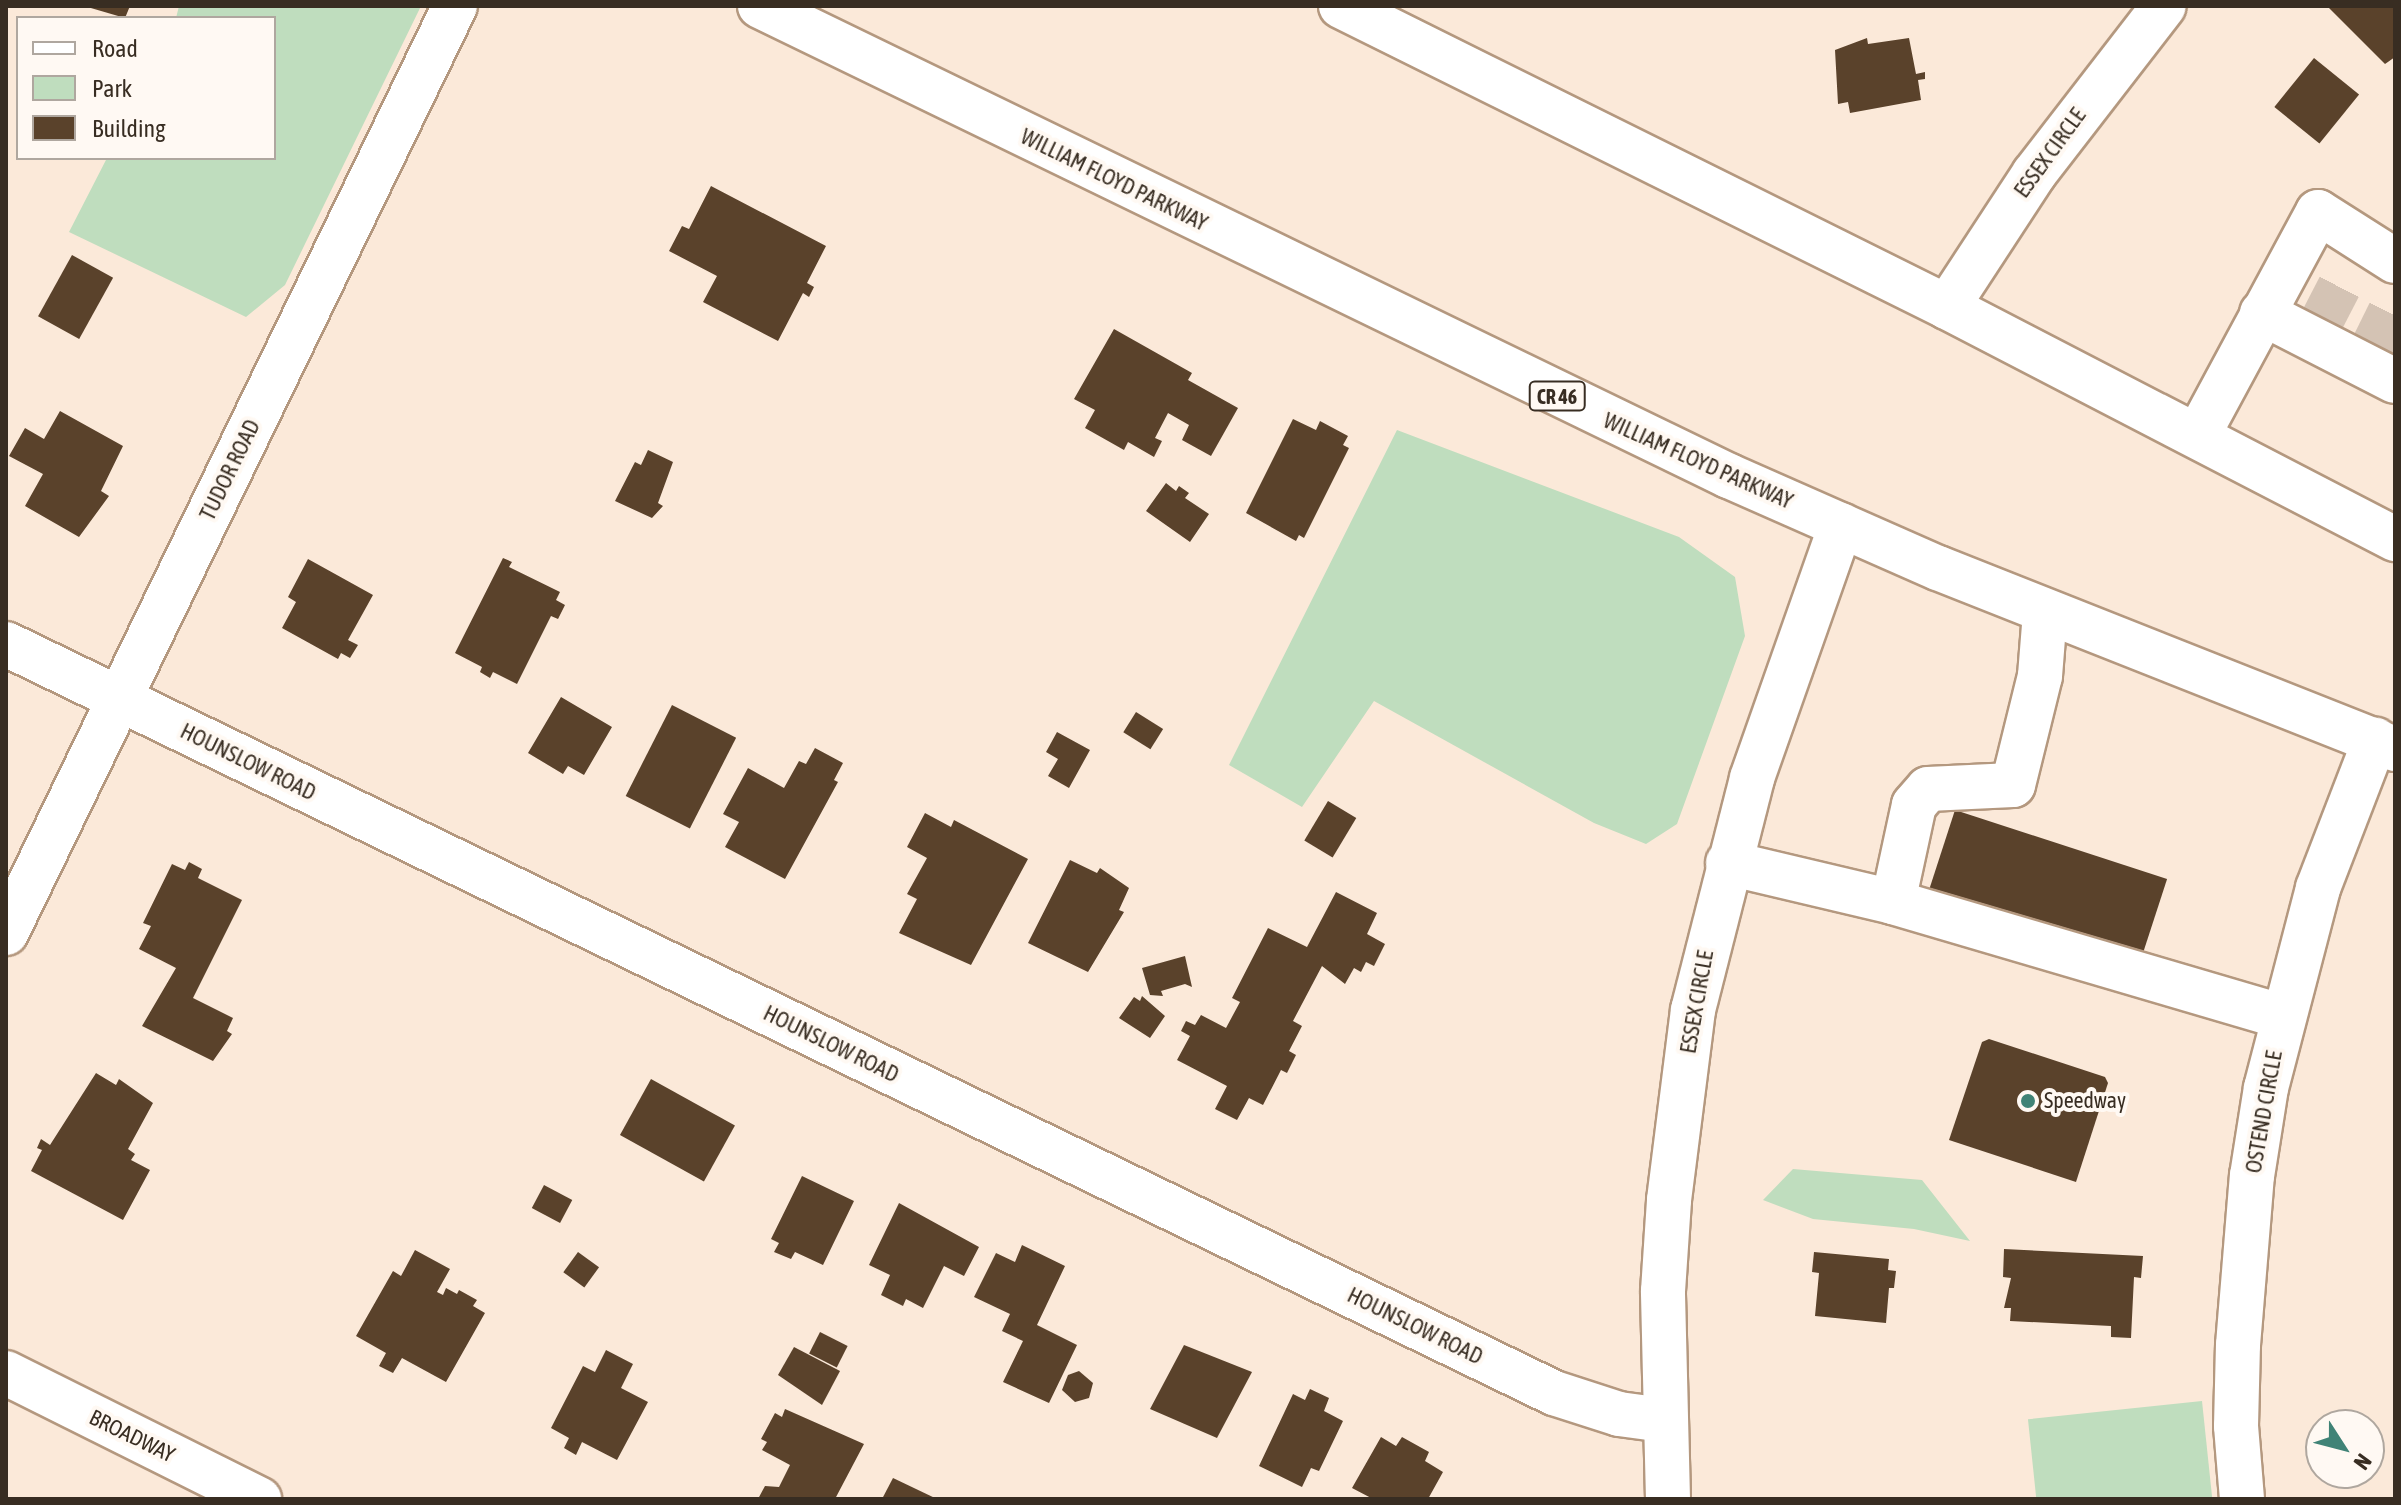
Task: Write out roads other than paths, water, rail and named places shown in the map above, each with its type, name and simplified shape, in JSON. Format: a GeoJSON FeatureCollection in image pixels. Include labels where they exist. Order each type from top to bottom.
{"type":"FeatureCollection","features":[{"type":"Feature","properties":{"kind":"main road","name":"TUDOR ROAD"},"geometry":{"type":"LineString","coordinates":[[6,933],[455,6]]}},
{"type":"Feature","properties":{"kind":"main road","name":"WILLIAM FLOYD PARKWAY"},"geometry":{"type":"LineString","coordinates":[[760,6],[1456,348],[1841,525],[2045,612],[2385,744]]}},
{"type":"Feature","properties":{"kind":"main road"},"geometry":{"type":"LineString","coordinates":[[1341,6],[1947,307],[2395,539]]}},
{"type":"Feature","properties":{"kind":"main road","name":"ESSEX CIRCLE"},"geometry":{"type":"LineString","coordinates":[[1947,307],[2034,174],[2164,6]]}},
{"type":"Feature","properties":{"kind":"main road"},"geometry":{"type":"LineString","coordinates":[[2198,435],[2318,212],[2369,256]]}},
{"type":"Feature","properties":{"kind":"main road"},"geometry":{"type":"LineString","coordinates":[[2262,313],[2316,333],[2376,366]]}},
{"type":"Feature","properties":{"kind":"main road","name":"ESSEX CIRCLE"},"geometry":{"type":"LineString","coordinates":[[1668,1499],[1663,1291],[1680,1095],[1693,1010],[1728,863],[1807,610],[1841,525]]}},
{"type":"Feature","properties":{"kind":"main road"},"geometry":{"type":"LineString","coordinates":[[1893,902],[1914,805],[1928,789],[2013,785],[2040,676],[2045,612]]}},
{"type":"Feature","properties":{"kind":"main road","name":"HOUNSLOW ROAD"},"geometry":{"type":"LineString","coordinates":[[6,644],[1554,1393],[1619,1414],[1664,1420]]}},
{"type":"Feature","properties":{"kind":"main road","name":"OSTEND CIRCLE"},"geometry":{"type":"LineString","coordinates":[[2242,1499],[2236,1426],[2243,1264],[2257,1147],[2283,1017],[2318,888],[2385,744]]}},
{"type":"Feature","properties":{"kind":"main road"},"geometry":{"type":"LineString","coordinates":[[1728,863],[1893,902],[2283,1017]]}},
{"type":"Feature","properties":{"kind":"main road","name":"BROADWAY"},"geometry":{"type":"LineString","coordinates":[[6,1373],[259,1499]]}},
{"type":"Feature","properties":{"kind":"tunnel"},"geometry":{"type":"LineString","coordinates":[[2319,326],[2349,268]]}},
{"type":"Feature","properties":{"kind":"tunnel"},"geometry":{"type":"LineString","coordinates":[[2370,352],[2395,301]]}},
{"type":"Feature","properties":{"kind":"place","name":"Speedway"},"geometry":{"type":"Point","coordinates":[2028,1101]}}]}
